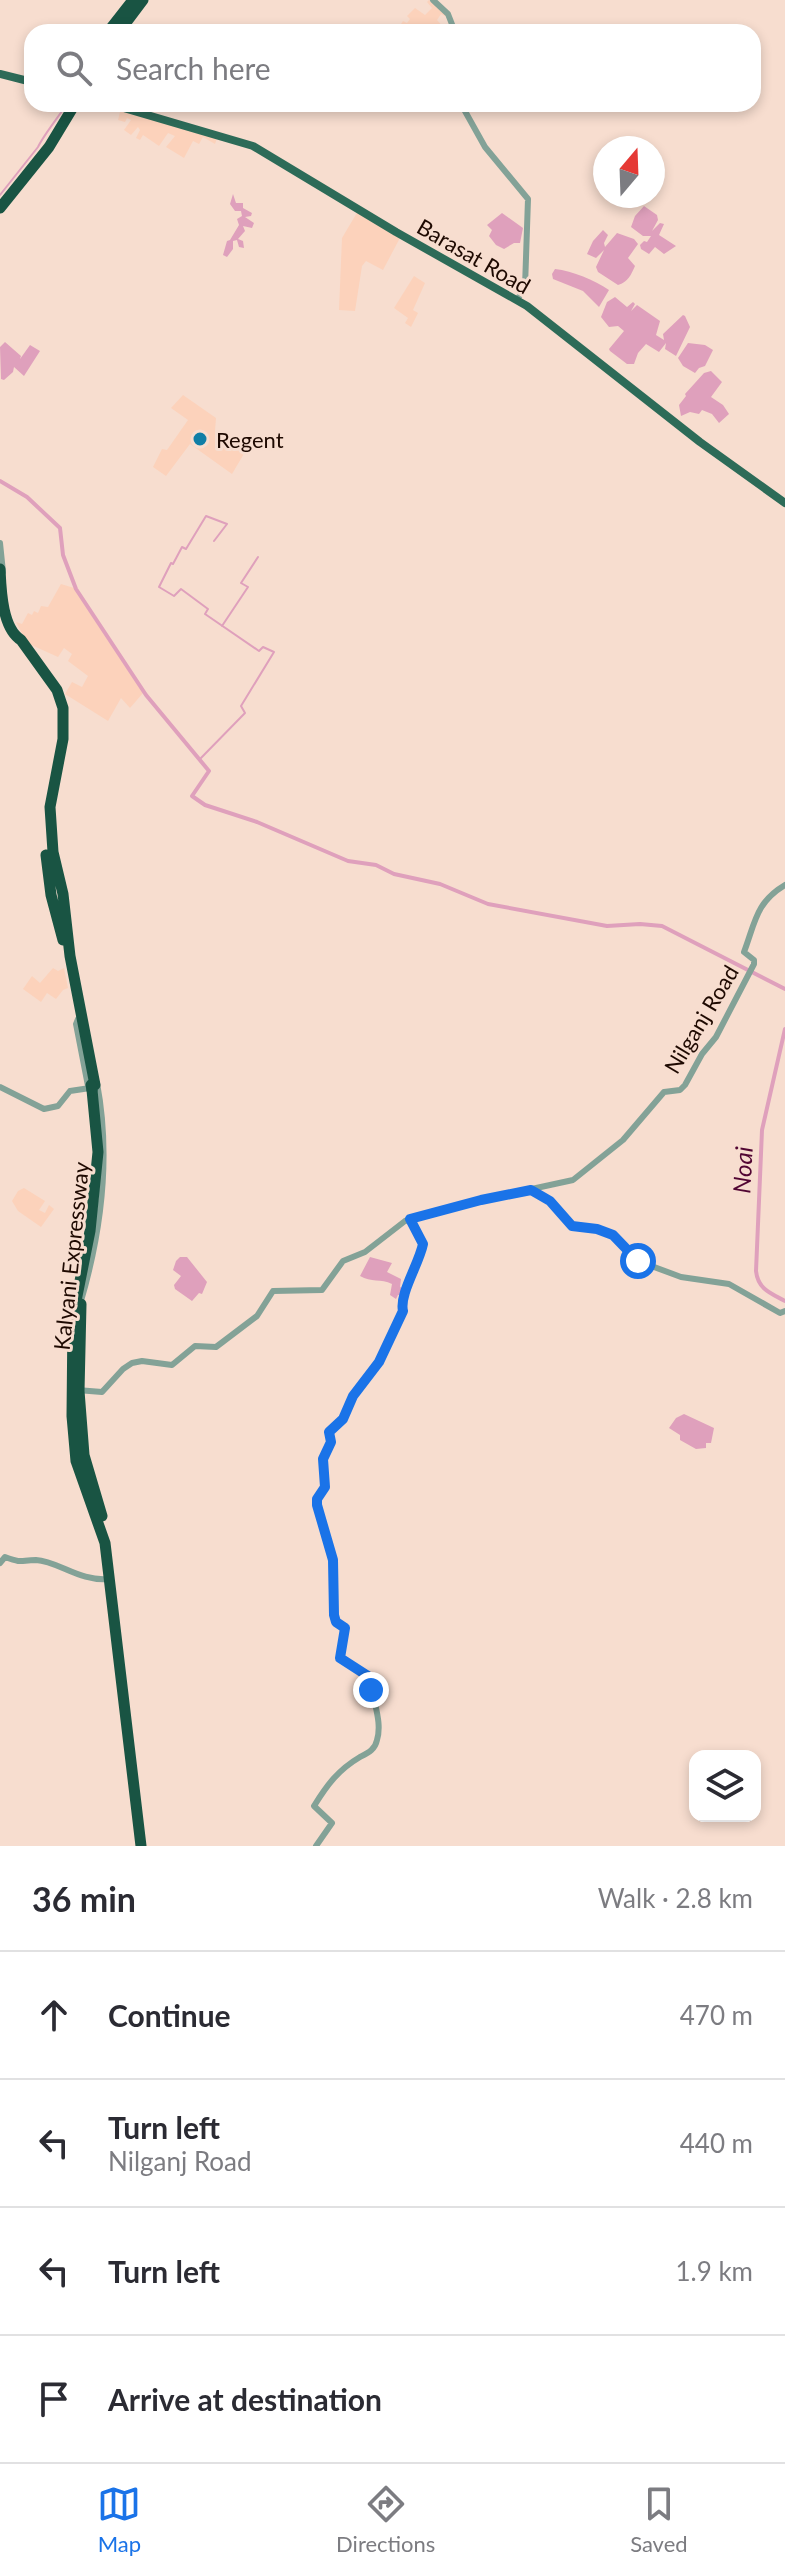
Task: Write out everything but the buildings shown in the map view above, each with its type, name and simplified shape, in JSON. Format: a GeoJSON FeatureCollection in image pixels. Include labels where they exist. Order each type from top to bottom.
{"type":"FeatureCollection","features":[{"type":"Feature","properties":{"kind":"highway"},"geometry":{"type":"LineString","coordinates":[[119,24],[137,0]]}},
{"type":"Feature","properties":{"kind":"highway"},"geometry":{"type":"LineString","coordinates":[[120,24],[137,0]]}},
{"type":"Feature","properties":{"kind":"highway"},"geometry":{"type":"LineString","coordinates":[[0,208],[67,112]]}},
{"type":"Feature","properties":{"kind":"highway"},"geometry":{"type":"LineString","coordinates":[[0,200],[47,145],[68,112]]}},
{"type":"Feature","properties":{"kind":"highway","name":"Kalyani Expressway"},"geometry":{"type":"LineString","coordinates":[[0,569],[4,604],[16,639]]}},
{"type":"Feature","properties":{"kind":"highway","name":"Kalyani Expressway"},"geometry":{"type":"LineString","coordinates":[[0,595],[16,639],[48,689],[58,711],[58,733],[47,779],[44,812],[46,849],[51,895],[93,1087],[98,1157],[90,1231],[74,1302],[76,1461],[104,1536],[142,1846]]}},
{"type":"Feature","properties":{"kind":"highway","name":"Kalyani Expressway"},"geometry":{"type":"LineString","coordinates":[[93,1087],[100,1106],[103,1177],[96,1232],[81,1301],[75,1390],[84,1455],[109,1549],[142,1846]]}},
{"type":"Feature","properties":{"kind":"main road"},"geometry":{"type":"LineString","coordinates":[[0,74],[24,80]]}},
{"type":"Feature","properties":{"kind":"main road","name":"Barasat Road"},"geometry":{"type":"LineString","coordinates":[[137,112],[253,146],[517,300],[707,447],[785,503]]}},
{"type":"Feature","properties":{"kind":"street"},"geometry":{"type":"LineString","coordinates":[[433,0],[448,14],[452,24]]}},
{"type":"Feature","properties":{"kind":"street"},"geometry":{"type":"LineString","coordinates":[[465,112],[485,147],[528,200],[525,287],[517,300]]}},
{"type":"Feature","properties":{"kind":"street","name":"Kalyani Expressway"},"geometry":{"type":"LineString","coordinates":[[0,543],[5,600],[16,639]]}},
{"type":"Feature","properties":{"kind":"street","name":"Kalyani Expressway"},"geometry":{"type":"LineString","coordinates":[[0,610],[16,639]]}},
{"type":"Feature","properties":{"kind":"street","name":"Nilganj Road"},"geometry":{"type":"LineString","coordinates":[[75,1390],[102,1392],[123,1369],[137,1361],[172,1365],[195,1346],[215,1347],[257,1316],[273,1291],[322,1290],[343,1261],[365,1252],[410,1219],[575,1179],[627,1135],[664,1092],[683,1088],[702,1054],[716,1037],[750,970],[754,960],[744,952],[753,921],[772,893],[785,885]]}},
{"type":"Feature","properties":{"kind":"street"},"geometry":{"type":"LineString","coordinates":[[0,1087],[44,1109],[58,1106],[70,1090],[93,1087]]}},
{"type":"Feature","properties":{"kind":"street"},"geometry":{"type":"LineString","coordinates":[[531,1190],[550,1201],[572,1226],[597,1229],[613,1235],[638,1261],[681,1277],[729,1284],[771,1309],[780,1313],[785,1311]]}},
{"type":"Feature","properties":{"kind":"street"},"geometry":{"type":"LineString","coordinates":[[316,1846],[332,1823],[314,1806],[330,1780],[373,1749],[379,1725],[371,1694],[372,1680],[340,1658],[345,1628],[336,1622],[334,1615],[333,1560],[318,1517],[317,1499],[325,1487],[323,1459],[331,1442],[329,1432],[343,1419],[353,1396],[379,1362],[403,1311],[401,1303],[423,1244],[410,1219]]}},
{"type":"Feature","properties":{"kind":"street"},"geometry":{"type":"LineString","coordinates":[[0,1563],[5,1557],[20,1563],[36,1560],[84,1577],[109,1579]]}},
{"type":"Feature","properties":{"kind":"shaded area"},"geometry":{"type":"Polygon","coordinates":[[[429,0],[447,14],[452,24],[441,14],[437,20],[440,24],[401,24],[403,21],[407,23],[410,19],[407,16],[415,8],[425,15],[432,8],[427,2],[429,0]]]}},
{"type":"Feature","properties":{"kind":"shaded area"},"geometry":{"type":"Polygon","coordinates":[[[120,112],[135,112],[218,135],[215,144],[203,137],[199,144],[193,141],[184,158],[166,147],[175,136],[168,133],[159,146],[143,135],[140,140],[136,138],[140,130],[138,127],[131,135],[124,130],[131,120],[118,120],[120,112]]]}},
{"type":"Feature","properties":{"kind":"shaded area"},"geometry":{"type":"Polygon","coordinates":[[[233,194],[236,203],[243,203],[243,208],[252,213],[245,217],[254,223],[252,228],[243,226],[245,231],[238,239],[243,241],[244,248],[239,247],[237,240],[233,241],[233,249],[227,257],[223,255],[227,241],[239,225],[237,219],[242,216],[241,211],[235,211],[230,204],[233,194]]]}},
{"type":"Feature","properties":{"kind":"shaded area"},"geometry":{"type":"Polygon","coordinates":[[[642,208],[657,215],[658,220],[652,231],[660,223],[664,224],[659,235],[676,246],[664,254],[655,247],[649,254],[641,249],[640,245],[651,236],[643,236],[631,227],[642,208]]]}},
{"type":"Feature","properties":{"kind":"shaded area"},"geometry":{"type":"Polygon","coordinates":[[[358,211],[401,236],[383,270],[366,261],[362,266],[355,311],[339,310],[342,238],[358,211]]]}},
{"type":"Feature","properties":{"kind":"shaded area"},"geometry":{"type":"Polygon","coordinates":[[[502,213],[523,228],[520,243],[504,249],[489,236],[492,230],[487,225],[502,213]]]}},
{"type":"Feature","properties":{"kind":"shaded area"},"geometry":{"type":"Polygon","coordinates":[[[603,230],[608,235],[605,247],[617,233],[634,239],[638,244],[628,258],[635,266],[627,280],[618,285],[598,272],[596,267],[604,250],[596,258],[587,254],[603,230]]]}},
{"type":"Feature","properties":{"kind":"shaded area"},"geometry":{"type":"Polygon","coordinates":[[[555,269],[583,276],[609,290],[599,307],[583,291],[553,279],[555,269]]]}},
{"type":"Feature","properties":{"kind":"shaded area"},"geometry":{"type":"Polygon","coordinates":[[[414,276],[425,283],[413,310],[418,313],[411,327],[405,323],[408,318],[394,308],[414,276]]]}},
{"type":"Feature","properties":{"kind":"shaded area"},"geometry":{"type":"Polygon","coordinates":[[[615,297],[627,307],[633,302],[631,311],[637,305],[660,321],[656,335],[664,340],[663,334],[685,316],[690,327],[676,356],[665,349],[666,343],[659,352],[646,344],[634,364],[627,364],[610,351],[624,331],[618,326],[609,327],[601,317],[607,302],[615,297]]]}},
{"type":"Feature","properties":{"kind":"shaded area"},"geometry":{"type":"Polygon","coordinates":[[[5,342],[21,356],[20,359],[30,345],[40,351],[24,376],[14,367],[13,372],[1,379],[0,347],[5,342]]]}},
{"type":"Feature","properties":{"kind":"shaded area"},"geometry":{"type":"Polygon","coordinates":[[[688,343],[705,345],[713,350],[705,366],[695,373],[683,366],[678,358],[688,343]]]}},
{"type":"Feature","properties":{"kind":"shaded area"},"geometry":{"type":"Polygon","coordinates":[[[711,371],[722,382],[711,397],[723,405],[729,414],[719,423],[712,414],[702,410],[699,414],[690,412],[681,416],[679,405],[685,394],[704,373],[711,371]]]}},
{"type":"Feature","properties":{"kind":"shaded area","name":"Regent"},"geometry":{"type":"Polygon","coordinates":[[[183,395],[216,418],[215,431],[245,452],[232,474],[190,444],[166,476],[153,467],[162,449],[167,450],[188,420],[171,408],[183,395]]]}},
{"type":"Feature","properties":{"kind":"shaded area"},"geometry":{"type":"Polygon","coordinates":[[[61,584],[74,588],[143,693],[130,708],[121,698],[108,721],[65,694],[72,682],[82,687],[88,676],[68,661],[72,654],[64,648],[58,657],[27,643],[16,622],[22,624],[28,613],[32,615],[34,611],[38,613],[41,606],[48,607],[61,584]]]}},
{"type":"Feature","properties":{"kind":"shaded area"},"geometry":{"type":"Polygon","coordinates":[[[53,968],[58,971],[64,968],[68,988],[56,999],[47,993],[41,1002],[23,989],[32,976],[40,983],[53,968]]]}},
{"type":"Feature","properties":{"kind":"shaded area"},"geometry":{"type":"Polygon","coordinates":[[[24,1188],[45,1201],[39,1210],[45,1213],[49,1205],[54,1209],[41,1227],[18,1211],[12,1201],[24,1188]]]}},
{"type":"Feature","properties":{"kind":"shaded area"},"geometry":{"type":"Polygon","coordinates":[[[180,1257],[187,1257],[207,1282],[202,1294],[199,1293],[192,1301],[175,1289],[174,1285],[181,1276],[173,1270],[180,1257]]]}},
{"type":"Feature","properties":{"kind":"shaded area"},"geometry":{"type":"Polygon","coordinates":[[[370,1257],[392,1263],[387,1272],[401,1279],[400,1287],[406,1290],[403,1296],[398,1295],[396,1299],[390,1295],[392,1284],[360,1276],[370,1257]]]}},
{"type":"Feature","properties":{"kind":"shaded area"},"geometry":{"type":"Polygon","coordinates":[[[684,1414],[714,1428],[711,1443],[706,1443],[706,1448],[696,1449],[680,1440],[680,1435],[669,1428],[676,1418],[684,1414]]]}},
{"type":"Feature","properties":{"kind":"waterway"},"geometry":{"type":"LineString","coordinates":[[0,195],[61,112]]}},
{"type":"Feature","properties":{"kind":"waterway"},"geometry":{"type":"LineString","coordinates":[[0,481],[27,497],[60,528],[63,555],[76,589],[146,695],[209,771],[192,796],[205,805],[257,822],[348,861],[376,865],[394,874],[440,884],[488,904],[607,926],[662,926],[785,989]]}},
{"type":"Feature","properties":{"kind":"waterway"},"geometry":{"type":"LineString","coordinates":[[200,759],[245,713],[241,706],[274,652],[263,647],[259,651],[205,614],[208,609],[181,589],[174,596],[159,587],[171,563],[182,547],[186,549],[206,516],[227,524],[214,541]]}},
{"type":"Feature","properties":{"kind":"waterway"},"geometry":{"type":"LineString","coordinates":[[222,626],[248,587],[241,583],[258,557]]}},
{"type":"Feature","properties":{"kind":"waterway","name":"Noai"},"geometry":{"type":"LineString","coordinates":[[785,1029],[762,1130],[756,1271],[762,1286],[785,1301]]}},
{"type":"Feature","properties":{"kind":"place","name":"Regent"},"geometry":{"type":"Point","coordinates":[200,439]}},
{"type":"Feature","properties":{"kind":"route"},"geometry":{"type":"LineString","coordinates":[[371,1690],[371,1678],[340,1658],[345,1628],[336,1622],[334,1615],[333,1560],[318,1517],[317,1500],[325,1487],[323,1459],[331,1442],[329,1432],[343,1419],[353,1396],[379,1362],[404,1309],[401,1303],[423,1244],[410,1219],[531,1190],[550,1201],[572,1226],[602,1230],[613,1235],[638,1261]]}}]}
